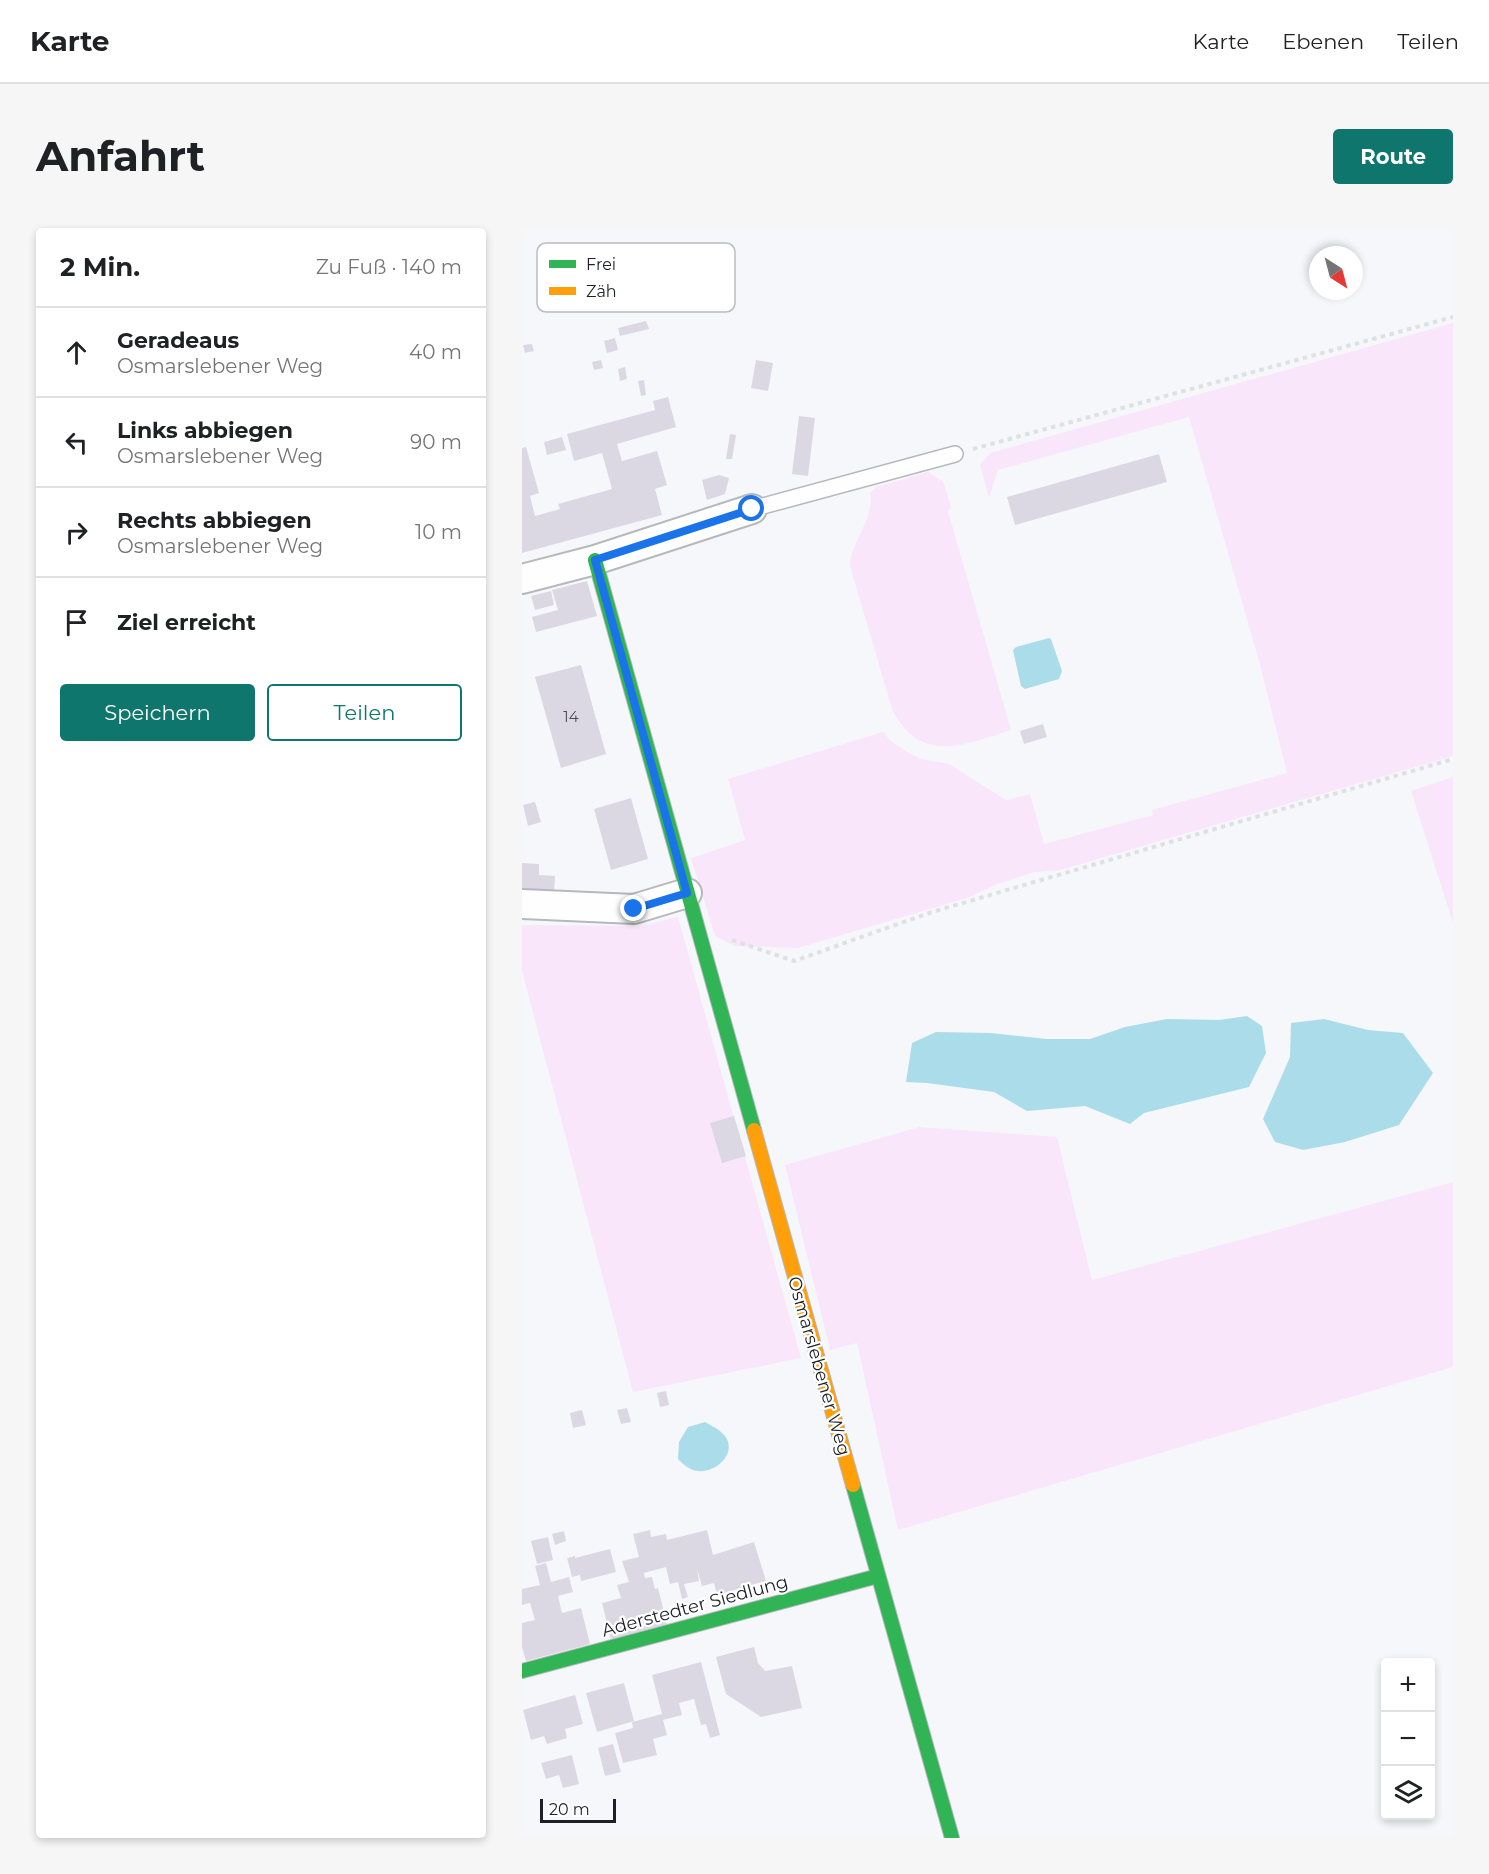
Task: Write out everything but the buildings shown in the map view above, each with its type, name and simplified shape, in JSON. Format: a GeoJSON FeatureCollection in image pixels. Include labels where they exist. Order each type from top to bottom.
{"type":"FeatureCollection","features":[{"type":"Feature","properties":{"kind":"street"},"geometry":{"type":"LineString","coordinates":[[522,579],[595,560],[752,509]]}},
{"type":"Feature","properties":{"kind":"street","name":"Osmarslebener Weg"},"geometry":{"type":"LineString","coordinates":[[595,560],[952,1838]]}},
{"type":"Feature","properties":{"kind":"street"},"geometry":{"type":"LineString","coordinates":[[522,904],[634,909],[687,893]]}},
{"type":"Feature","properties":{"kind":"street","name":"Aderstedter Siedlung"},"geometry":{"type":"LineString","coordinates":[[522,1671],[878,1576]]}},
{"type":"Feature","properties":{"kind":"lane"},"geometry":{"type":"LineString","coordinates":[[752,509],[955,454]]}},
{"type":"Feature","properties":{"kind":"path"},"geometry":{"type":"LineString","coordinates":[[955,454],[1453,317]]}},
{"type":"Feature","properties":{"kind":"path"},"geometry":{"type":"LineString","coordinates":[[697,928],[794,961],[929,913],[1453,759]]}},
{"type":"Feature","properties":{"kind":"shaded area"},"geometry":{"type":"Polygon","coordinates":[[[1453,323],[1453,756],[1060,870],[1035,872],[998,884],[967,898],[798,948],[735,946],[715,936],[691,858],[745,840],[728,779],[883,732],[907,752],[921,759],[949,764],[1006,800],[1030,794],[1044,844],[1153,815],[1152,810],[1287,773],[1259,661],[1189,417],[998,470],[989,498],[980,465],[990,453],[1453,323]]]}},
{"type":"Feature","properties":{"kind":"shaded area"},"geometry":{"type":"Polygon","coordinates":[[[928,472],[943,481],[951,507],[948,511],[1011,730],[960,745],[929,744],[916,738],[903,727],[892,709],[850,566],[854,548],[869,511],[870,493],[876,487],[928,472]]]}},
{"type":"Feature","properties":{"kind":"shaded area"},"geometry":{"type":"Polygon","coordinates":[[[1453,777],[1453,923],[1411,791],[1453,777]]]}},
{"type":"Feature","properties":{"kind":"shaded area"},"geometry":{"type":"Polygon","coordinates":[[[678,917],[801,1358],[633,1392],[522,971],[522,925],[641,926],[678,917]]]}},
{"type":"Feature","properties":{"kind":"shaded area"},"geometry":{"type":"Polygon","coordinates":[[[920,1127],[1057,1137],[1092,1280],[1453,1182],[1453,1367],[898,1530],[857,1343],[830,1350],[785,1165],[920,1127]]]}},
{"type":"Feature","properties":{"kind":"water"},"geometry":{"type":"Polygon","coordinates":[[[1049,638],[1062,671],[1059,679],[1025,689],[1021,686],[1013,650],[1016,647],[1049,638]]]}},
{"type":"Feature","properties":{"kind":"water"},"geometry":{"type":"Polygon","coordinates":[[[1247,1016],[1262,1026],[1266,1053],[1249,1087],[1144,1113],[1130,1124],[1085,1106],[1027,1111],[994,1092],[906,1082],[912,1043],[936,1032],[991,1033],[1047,1039],[1090,1039],[1125,1027],[1167,1019],[1219,1020],[1247,1016]]]}},
{"type":"Feature","properties":{"kind":"water"},"geometry":{"type":"Polygon","coordinates":[[[1324,1019],[1368,1030],[1403,1033],[1433,1073],[1399,1125],[1345,1142],[1303,1150],[1275,1142],[1263,1119],[1290,1057],[1291,1023],[1324,1019]]]}},
{"type":"Feature","properties":{"kind":"water"},"geometry":{"type":"Polygon","coordinates":[[[705,1422],[721,1432],[729,1447],[722,1462],[707,1471],[698,1471],[678,1459],[679,1442],[688,1427],[705,1422]]]}},
{"type":"Feature","properties":{"kind":"traffic: fast"},"geometry":{"type":"LineString","coordinates":[[595,560],[754,1130]]}},
{"type":"Feature","properties":{"kind":"traffic: fast"},"geometry":{"type":"LineString","coordinates":[[853,1485],[952,1838]]}},
{"type":"Feature","properties":{"kind":"traffic: fast"},"geometry":{"type":"LineString","coordinates":[[522,1671],[878,1576]]}},
{"type":"Feature","properties":{"kind":"traffic: slow"},"geometry":{"type":"LineString","coordinates":[[754,1130],[853,1485]]}},
{"type":"Feature","properties":{"kind":"route"},"geometry":{"type":"LineString","coordinates":[[634,909],[687,893],[595,560],[752,509]]}}]}
